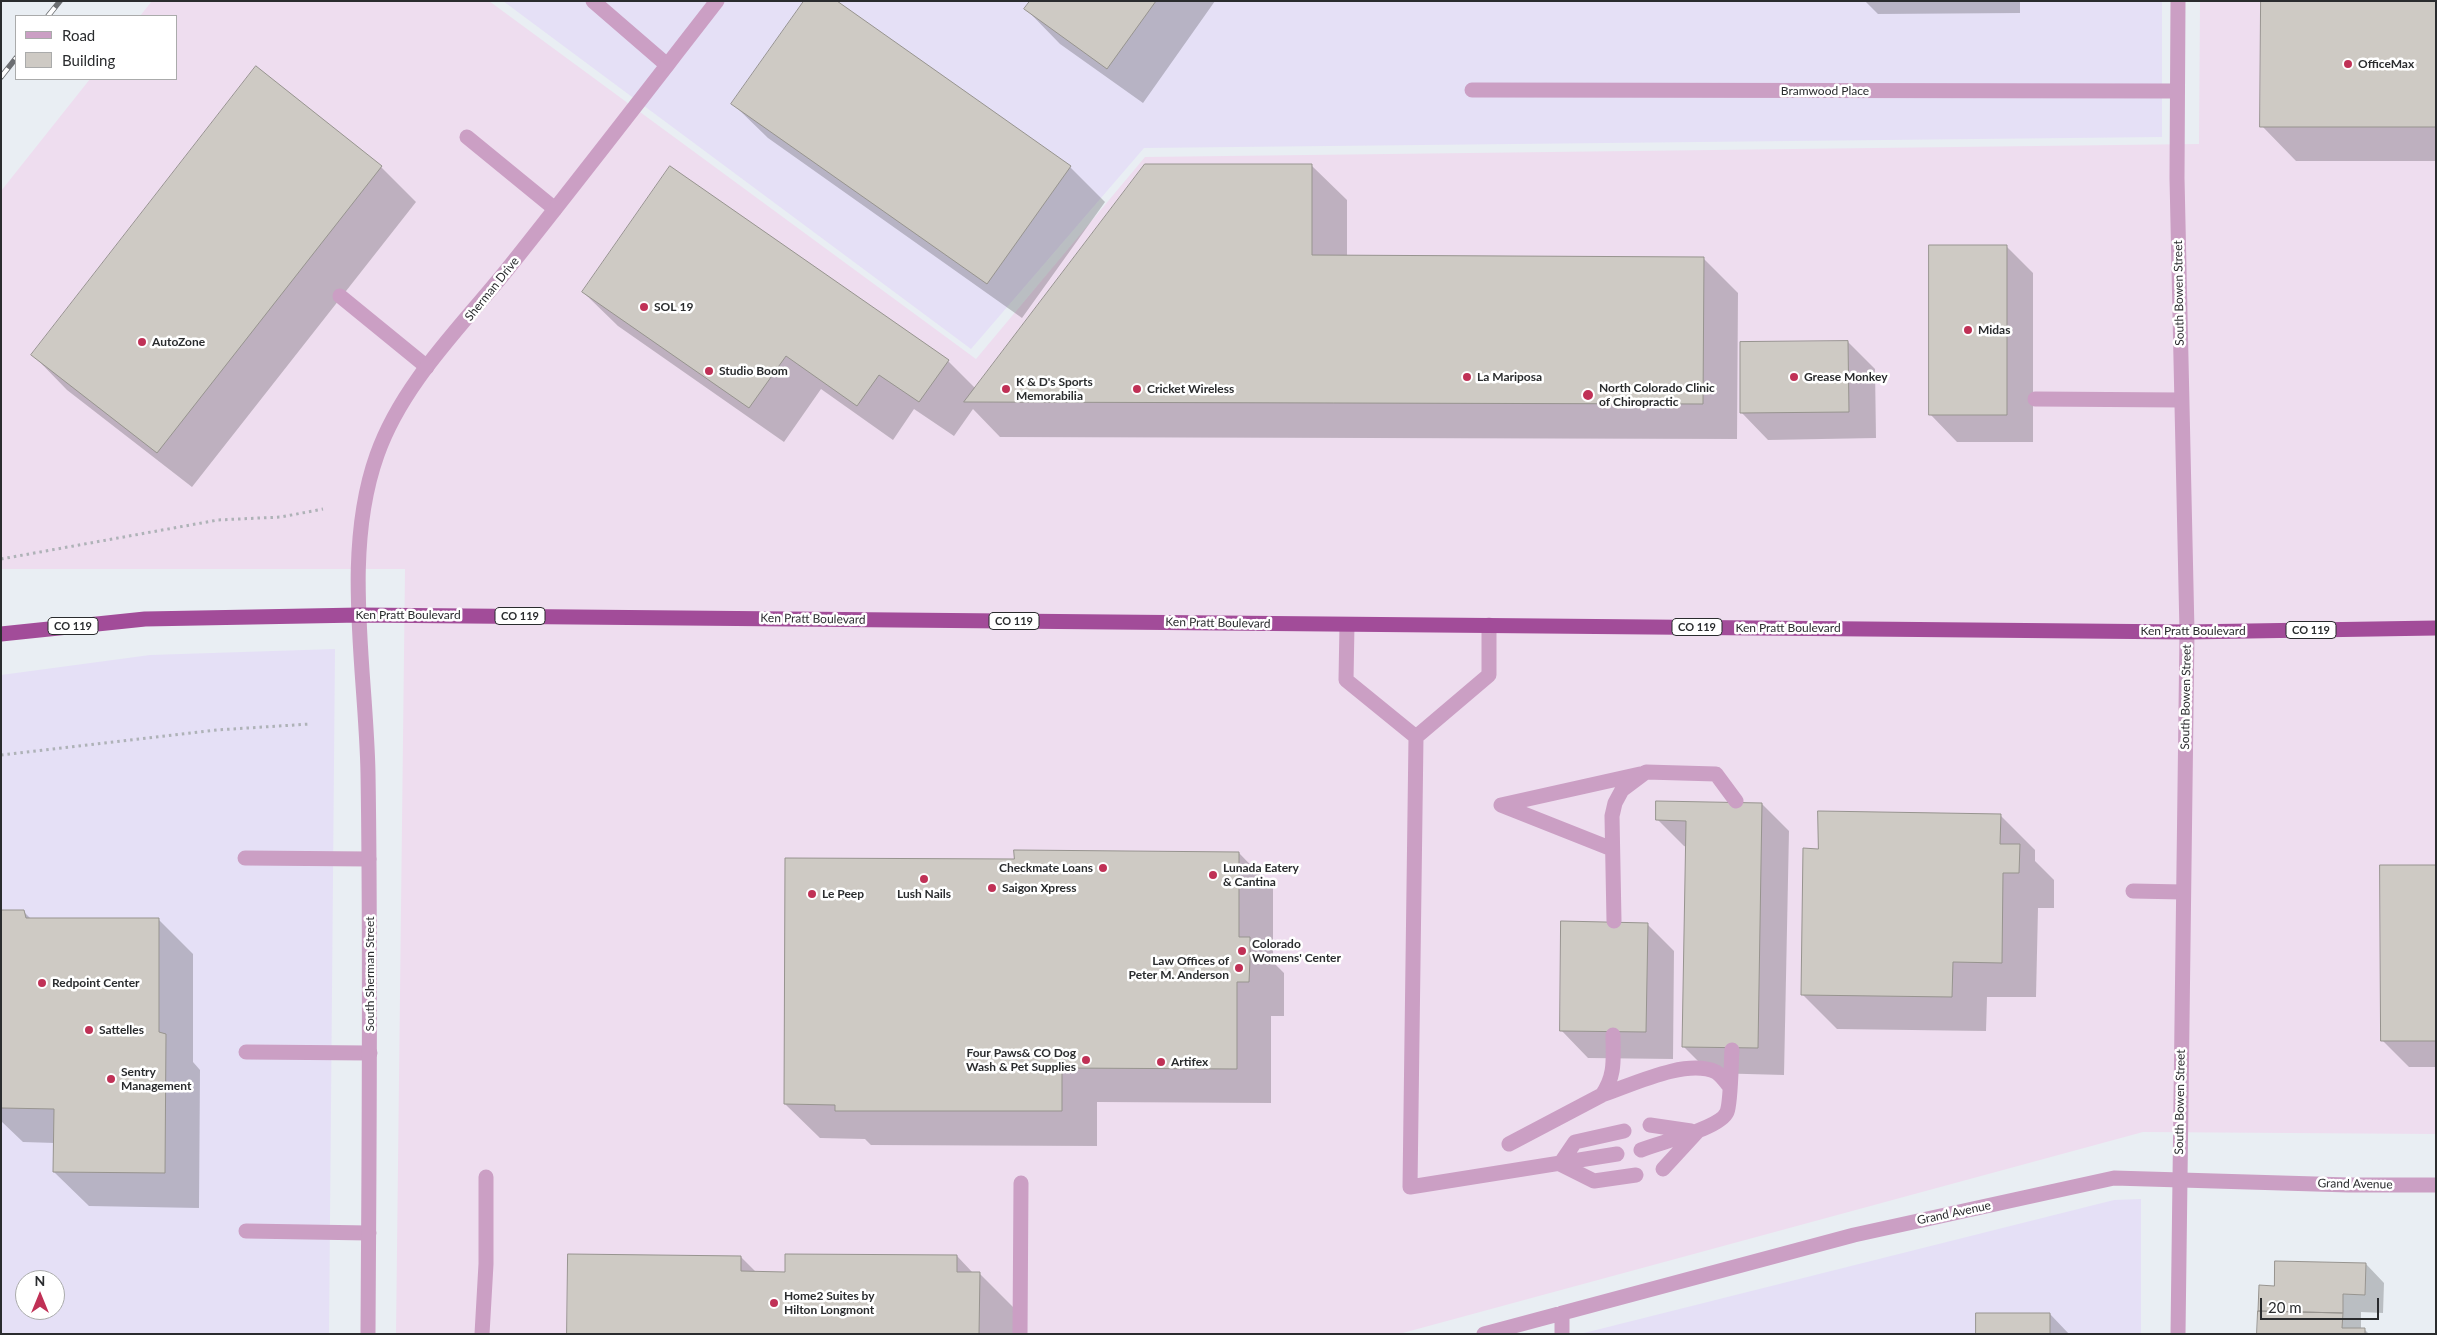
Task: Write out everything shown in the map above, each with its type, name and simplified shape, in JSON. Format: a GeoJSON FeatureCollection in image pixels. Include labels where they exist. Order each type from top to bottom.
{"type":"FeatureCollection","features":[{"type":"Feature","properties":{"kind":"highway","name":"Ken Pratt Boulevard"},"geometry":{"type":"LineString","coordinates":[[1,634],[146,619],[360,615],[2187,632],[2436,628]]}},
{"type":"Feature","properties":{"kind":"street"},"geometry":{"type":"LineString","coordinates":[[593,1],[667,65]]}},
{"type":"Feature","properties":{"kind":"street","name":"Sherman Drive"},"geometry":{"type":"LineString","coordinates":[[360,615],[362,505],[377,453],[398,410],[427,368],[717,1]]}},
{"type":"Feature","properties":{"kind":"street","name":"South Bowen Street"},"geometry":{"type":"LineString","coordinates":[[2178,1],[2177,91],[2181,400],[2187,632],[2178,1334]]}},
{"type":"Feature","properties":{"kind":"street","name":"Bramwood Place"},"geometry":{"type":"LineString","coordinates":[[1472,90],[2177,91]]}},
{"type":"Feature","properties":{"kind":"street"},"geometry":{"type":"LineString","coordinates":[[467,137],[555,208]]}},
{"type":"Feature","properties":{"kind":"street"},"geometry":{"type":"LineString","coordinates":[[340,296],[427,368]]}},
{"type":"Feature","properties":{"kind":"street"},"geometry":{"type":"LineString","coordinates":[[2035,399],[2181,400]]}},
{"type":"Feature","properties":{"kind":"street","name":"South Sherman Street"},"geometry":{"type":"LineString","coordinates":[[360,615],[367,735],[369,859],[368,1334]]}},
{"type":"Feature","properties":{"kind":"street"},"geometry":{"type":"LineString","coordinates":[[1347,625],[1346,680],[1416,737]]}},
{"type":"Feature","properties":{"kind":"street"},"geometry":{"type":"LineString","coordinates":[[1489,625],[1489,675],[1416,737],[1410,1187],[1617,1154]]}},
{"type":"Feature","properties":{"kind":"street"},"geometry":{"type":"LineString","coordinates":[[1612,849],[1501,805],[1646,772],[1716,774],[1736,802]]}},
{"type":"Feature","properties":{"kind":"street"},"geometry":{"type":"LineString","coordinates":[[1614,921],[1612,816],[1615,803],[1622,790],[1646,772]]}},
{"type":"Feature","properties":{"kind":"street"},"geometry":{"type":"LineString","coordinates":[[245,858],[369,859]]}},
{"type":"Feature","properties":{"kind":"street"},"geometry":{"type":"LineString","coordinates":[[2133,891],[2183,892]]}},
{"type":"Feature","properties":{"kind":"street"},"geometry":{"type":"LineString","coordinates":[[1602,1095],[1610,1082],[1613,1068],[1613,1035]]}},
{"type":"Feature","properties":{"kind":"street"},"geometry":{"type":"LineString","coordinates":[[1641,1150],[1662,1141],[1697,1132],[1717,1123],[1727,1112],[1732,1050]]}},
{"type":"Feature","properties":{"kind":"street"},"geometry":{"type":"LineString","coordinates":[[246,1052],[370,1053]]}},
{"type":"Feature","properties":{"kind":"street"},"geometry":{"type":"LineString","coordinates":[[1509,1144],[1602,1095],[1676,1070],[1695,1067],[1717,1072],[1730,1086]]}},
{"type":"Feature","properties":{"kind":"street"},"geometry":{"type":"LineString","coordinates":[[1650,1125],[1697,1132]]}},
{"type":"Feature","properties":{"kind":"street"},"geometry":{"type":"LineString","coordinates":[[1560,1164],[1575,1142],[1624,1130]]}},
{"type":"Feature","properties":{"kind":"street"},"geometry":{"type":"LineString","coordinates":[[1663,1170],[1697,1132]]}},
{"type":"Feature","properties":{"kind":"street"},"geometry":{"type":"LineString","coordinates":[[1560,1164],[1594,1181],[1636,1175]]}},
{"type":"Feature","properties":{"kind":"street"},"geometry":{"type":"LineString","coordinates":[[482,1334],[486,1264],[486,1177]]}},
{"type":"Feature","properties":{"kind":"street","name":"Grand Avenue"},"geometry":{"type":"LineString","coordinates":[[1484,1334],[1854,1235],[2114,1178],[2349,1185],[2436,1185]]}},
{"type":"Feature","properties":{"kind":"street"},"geometry":{"type":"LineString","coordinates":[[1020,1334],[1021,1183]]}},
{"type":"Feature","properties":{"kind":"street"},"geometry":{"type":"LineString","coordinates":[[246,1231],[369,1233]]}},
{"type":"Feature","properties":{"kind":"street"},"geometry":{"type":"LineString","coordinates":[[1562,1313],[1562,1334]]}},
{"type":"Feature","properties":{"kind":"path"},"geometry":{"type":"LineString","coordinates":[[1,559],[218,520],[281,516],[323,509]]}},
{"type":"Feature","properties":{"kind":"path"},"geometry":{"type":"LineString","coordinates":[[1,755],[217,730],[310,724]]}},
{"type":"Feature","properties":{"kind":"shaded area"},"geometry":{"type":"Polygon","coordinates":[[[152,1],[489,1],[976,359],[1145,157],[2199,144],[2200,1],[2436,1],[2436,1134],[2143,1132],[1399,1334],[396,1334],[405,569],[1,569],[1,191],[89,80],[178,80],[178,15],[141,15],[152,1]]]}},
{"type":"Feature","properties":{"kind":"shaded area"},"geometry":{"type":"Polygon","coordinates":[[[503,1],[2162,1],[2162,137],[1144,148],[971,349],[503,1]]]}},
{"type":"Feature","properties":{"kind":"shaded area"},"geometry":{"type":"Polygon","coordinates":[[[335,649],[329,1334],[1,1334],[1,675],[150,655],[335,649]]]}},
{"type":"Feature","properties":{"kind":"shaded area"},"geometry":{"type":"Polygon","coordinates":[[[2141,1199],[2141,1334],[1580,1334],[2114,1200],[2141,1199]]]}},
{"type":"Feature","properties":{"kind":"building"},"geometry":{"type":"Polygon","coordinates":[[[804,1],[837,1],[1071,166],[987,284],[731,104],[804,1]]]}},
{"type":"Feature","properties":{"kind":"building"},"geometry":{"type":"Polygon","coordinates":[[[1030,1],[1156,1],[1107,69],[1024,9],[1030,1]]]}},
{"type":"Feature","properties":{"kind":"building","name":"OfficeMax"},"geometry":{"type":"Polygon","coordinates":[[[2261,1],[2436,1],[2436,127],[2260,127],[2261,1]]]}},
{"type":"Feature","properties":{"kind":"building"},"geometry":{"type":"Polygon","coordinates":[[[256,66],[382,166],[157,453],[31,355],[256,66]]]}},
{"type":"Feature","properties":{"kind":"building"},"geometry":{"type":"Polygon","coordinates":[[[1145,164],[1312,164],[1312,255],[1704,257],[1703,404],[964,402],[1145,164]]]}},
{"type":"Feature","properties":{"kind":"building"},"geometry":{"type":"Polygon","coordinates":[[[670,166],[949,360],[919,402],[879,375],[857,406],[786,356],[749,408],[582,292],[670,166]]]}},
{"type":"Feature","properties":{"kind":"building","name":"Midas"},"geometry":{"type":"Polygon","coordinates":[[[1929,245],[2007,245],[2007,415],[1929,415],[1929,245]]]}},
{"type":"Feature","properties":{"kind":"building","name":"Grease Monkey"},"geometry":{"type":"Polygon","coordinates":[[[1848,341],[1849,412],[1740,413],[1740,342],[1848,341]]]}},
{"type":"Feature","properties":{"kind":"building"},"geometry":{"type":"Polygon","coordinates":[[[1656,801],[1762,803],[1758,1048],[1682,1047],[1686,821],[1656,820],[1656,801]]]}},
{"type":"Feature","properties":{"kind":"building"},"geometry":{"type":"Polygon","coordinates":[[[1818,811],[2001,814],[2000,844],[2020,844],[2019,873],[2003,873],[2002,963],[1953,962],[1952,997],[1801,995],[1803,848],[1818,849],[1818,811]]]}},
{"type":"Feature","properties":{"kind":"building"},"geometry":{"type":"Polygon","coordinates":[[[1014,850],[1239,852],[1239,937],[1250,937],[1250,960],[1249,982],[1237,982],[1237,1069],[1062,1068],[1062,1111],[835,1111],[835,1105],[784,1104],[785,858],[1014,859],[1014,850]]]}},
{"type":"Feature","properties":{"kind":"building"},"geometry":{"type":"Polygon","coordinates":[[[2380,865],[2436,865],[2436,1041],[2381,1041],[2380,865]]]}},
{"type":"Feature","properties":{"kind":"building"},"geometry":{"type":"Polygon","coordinates":[[[1,910],[24,910],[26,918],[159,918],[159,1032],[166,1034],[165,1173],[53,1172],[54,1109],[1,1108],[1,910]]]}},
{"type":"Feature","properties":{"kind":"building"},"geometry":{"type":"Polygon","coordinates":[[[1561,921],[1648,923],[1646,1032],[1560,1031],[1561,921]]]}},
{"type":"Feature","properties":{"kind":"building","name":"Home2 Suites by Hilton Longmont"},"geometry":{"type":"Polygon","coordinates":[[[568,1254],[741,1256],[741,1271],[785,1272],[785,1254],[957,1255],[957,1272],[980,1272],[979,1334],[567,1334],[568,1254]]]}},
{"type":"Feature","properties":{"kind":"building"},"geometry":{"type":"Polygon","coordinates":[[[2275,1261],[2366,1263],[2365,1295],[2343,1294],[2343,1313],[2258,1311],[2259,1285],[2274,1286],[2275,1261]]]}},
{"type":"Feature","properties":{"kind":"building"},"geometry":{"type":"Polygon","coordinates":[[[2258,1311],[2343,1313],[2342,1328],[2365,1328],[2365,1334],[2257,1334],[2258,1311]]]}},
{"type":"Feature","properties":{"kind":"building"},"geometry":{"type":"Polygon","coordinates":[[[1976,1313],[2050,1313],[2050,1334],[1976,1334],[1976,1313]]]}},
{"type":"Feature","properties":{"kind":"railway"},"geometry":{"type":"LineString","coordinates":[[49,15],[60,1]]}},
{"type":"Feature","properties":{"kind":"railway"},"geometry":{"type":"LineString","coordinates":[[1,77],[15,59]]}},
{"type":"Feature","properties":{"kind":"place","name":"OfficeMax"},"geometry":{"type":"Point","coordinates":[2348,64]}},
{"type":"Feature","properties":{"kind":"place","name":"SOL 19"},"geometry":{"type":"Point","coordinates":[644,307]}},
{"type":"Feature","properties":{"kind":"place","name":"Midas"},"geometry":{"type":"Point","coordinates":[1968,330]}},
{"type":"Feature","properties":{"kind":"place","name":"AutoZone"},"geometry":{"type":"Point","coordinates":[142,342]}},
{"type":"Feature","properties":{"kind":"place","name":"Studio Boom"},"geometry":{"type":"Point","coordinates":[709,371]}},
{"type":"Feature","properties":{"kind":"place","name":"La Mariposa"},"geometry":{"type":"Point","coordinates":[1467,377]}},
{"type":"Feature","properties":{"kind":"place","name":"Grease Monkey"},"geometry":{"type":"Point","coordinates":[1794,377]}},
{"type":"Feature","properties":{"kind":"place","name":"K & D's Sports Memorabilia"},"geometry":{"type":"Point","coordinates":[1006,389]}},
{"type":"Feature","properties":{"kind":"place","name":"Cricket Wireless"},"geometry":{"type":"Point","coordinates":[1137,389]}},
{"type":"Feature","properties":{"kind":"place","name":"North Colorado Clinic of Chiropractic"},"geometry":{"type":"Point","coordinates":[1588,395]}},
{"type":"Feature","properties":{"kind":"place","name":"Checkmate Loans"},"geometry":{"type":"Point","coordinates":[1103,868]}},
{"type":"Feature","properties":{"kind":"place","name":"Lunada Eatery & Cantina"},"geometry":{"type":"Point","coordinates":[1213,875]}},
{"type":"Feature","properties":{"kind":"place","name":"Lush Nails"},"geometry":{"type":"Point","coordinates":[924,879]}},
{"type":"Feature","properties":{"kind":"place","name":"Saigon Xpress"},"geometry":{"type":"Point","coordinates":[992,888]}},
{"type":"Feature","properties":{"kind":"place","name":"Le Peep"},"geometry":{"type":"Point","coordinates":[812,894]}},
{"type":"Feature","properties":{"kind":"place","name":"Colorado Womens' Center"},"geometry":{"type":"Point","coordinates":[1242,951]}},
{"type":"Feature","properties":{"kind":"place","name":"Law Offices of Peter M. Anderson"},"geometry":{"type":"Point","coordinates":[1239,968]}},
{"type":"Feature","properties":{"kind":"place","name":"Redpoint Center"},"geometry":{"type":"Point","coordinates":[42,983]}},
{"type":"Feature","properties":{"kind":"place","name":"Sattelles"},"geometry":{"type":"Point","coordinates":[89,1030]}},
{"type":"Feature","properties":{"kind":"place","name":"Four Paws& CO Dog Wash & Pet Supplies"},"geometry":{"type":"Point","coordinates":[1086,1060]}},
{"type":"Feature","properties":{"kind":"place","name":"Artifex"},"geometry":{"type":"Point","coordinates":[1161,1062]}},
{"type":"Feature","properties":{"kind":"place","name":"Sentry Management"},"geometry":{"type":"Point","coordinates":[111,1079]}},
{"type":"Feature","properties":{"kind":"place","name":"Home2 Suites by Hilton Longmont"},"geometry":{"type":"Point","coordinates":[774,1303]}}]}
